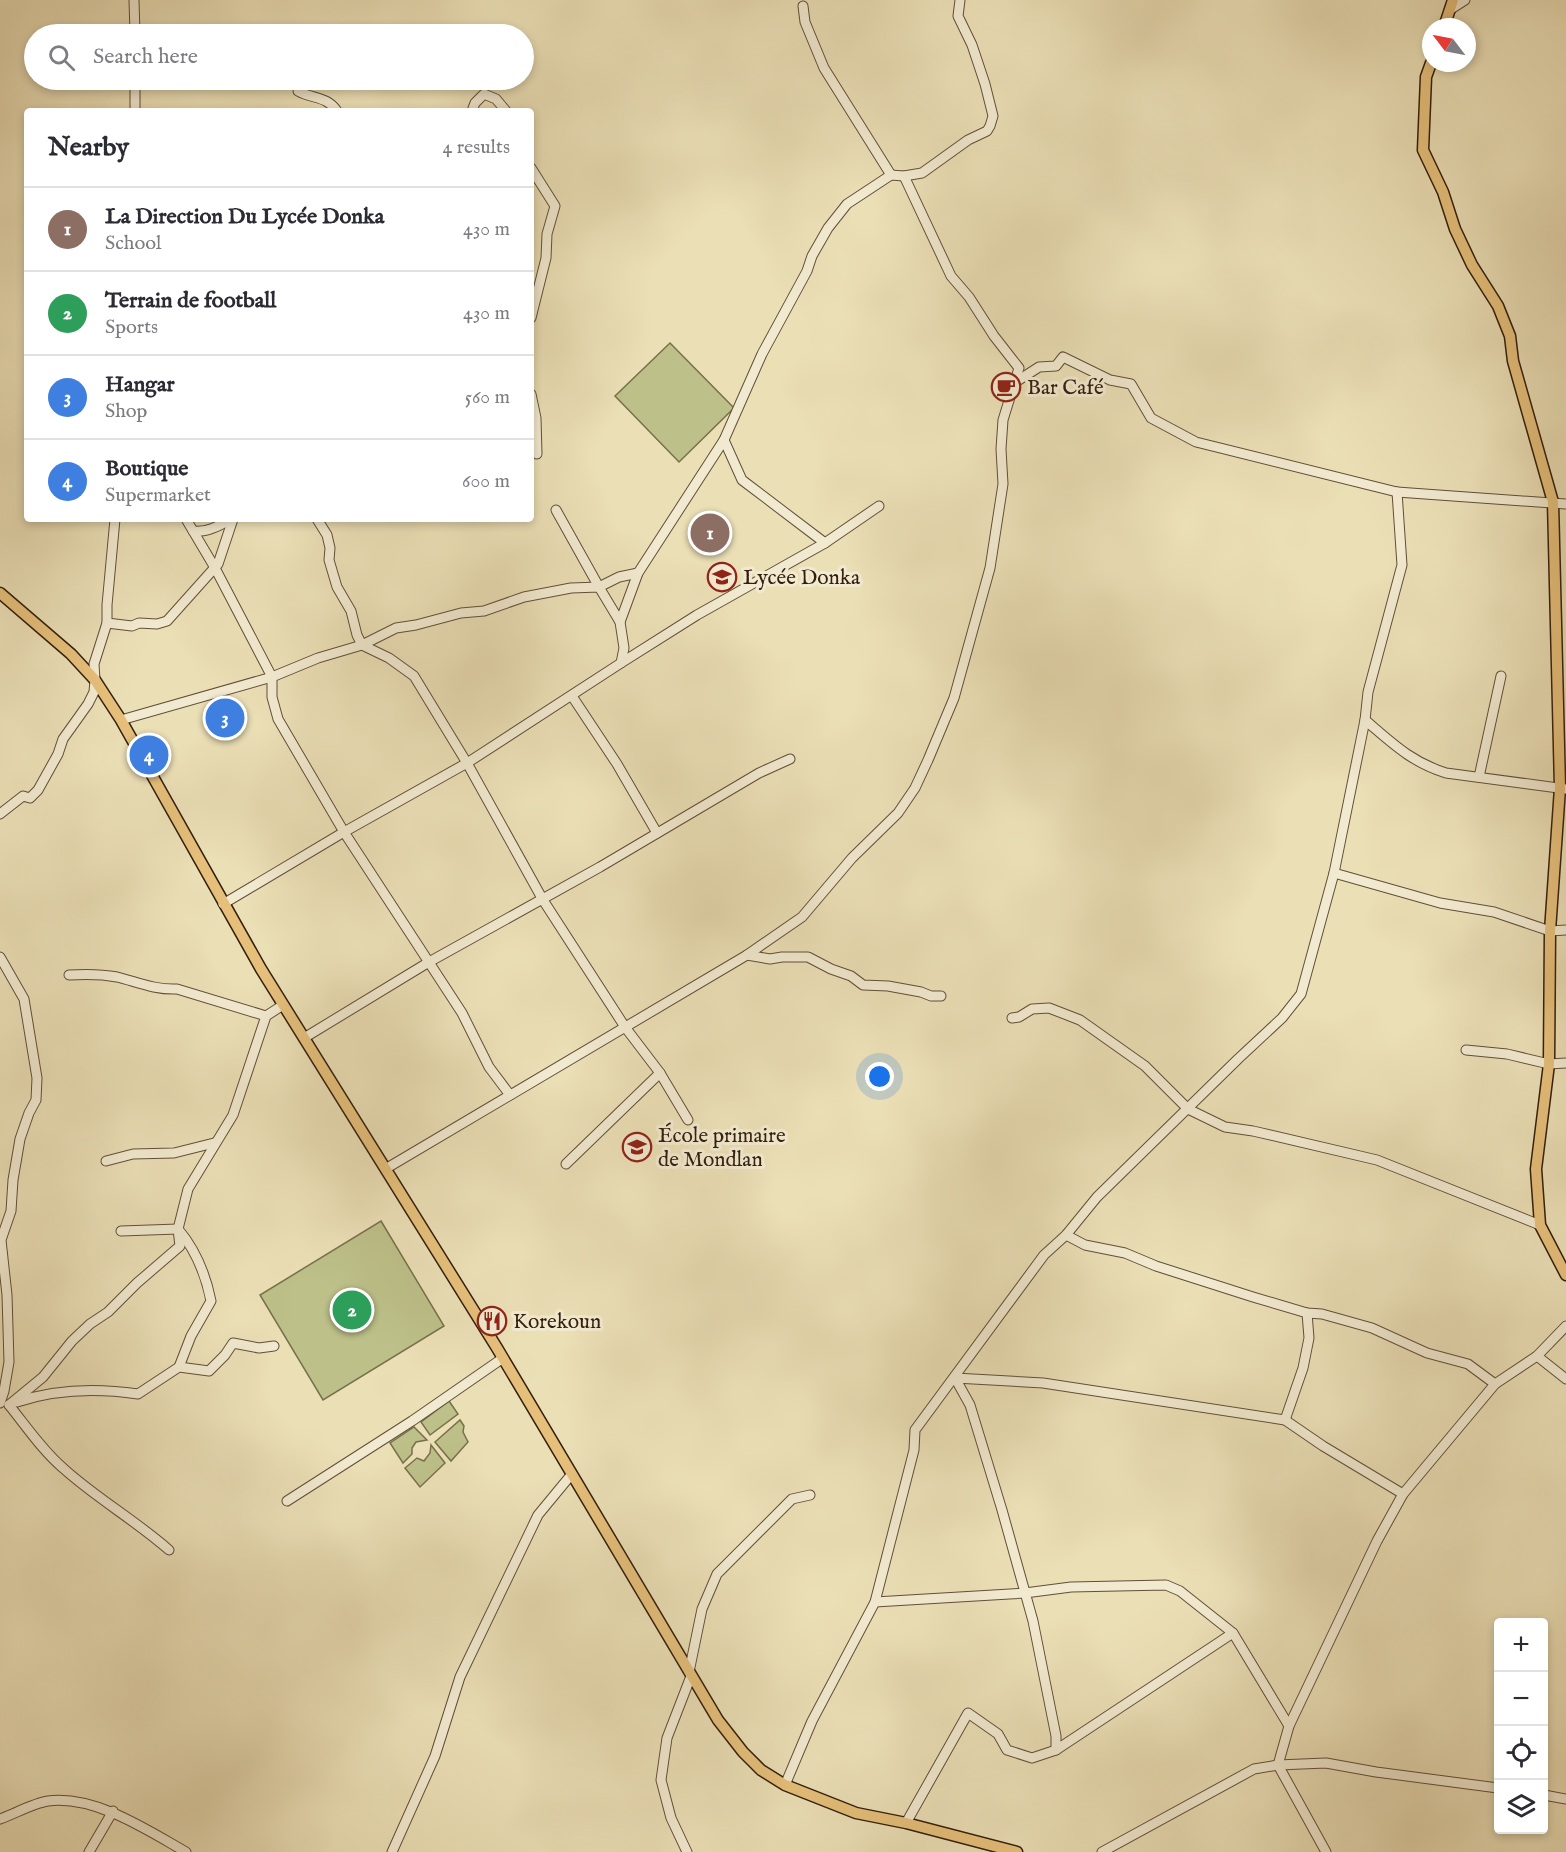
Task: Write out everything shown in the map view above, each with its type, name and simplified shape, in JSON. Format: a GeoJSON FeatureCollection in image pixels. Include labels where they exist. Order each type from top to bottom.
{"type":"FeatureCollection","features":[{"type":"Feature","properties":{"kind":"main road"},"geometry":{"type":"LineString","coordinates":[[1428,72],[1423,150],[1443,192],[1455,229],[1472,265],[1498,306],[1510,336],[1513,361],[1553,502],[1563,788],[1550,931],[1550,1064],[1536,1169],[1540,1226],[1566,1275]]}},
{"type":"Feature","properties":{"kind":"main road"},"geometry":{"type":"LineString","coordinates":[[0,593],[71,654],[95,680],[121,720],[223,904],[283,1005],[387,1168],[503,1358],[718,1720],[743,1752],[761,1770],[785,1785],[856,1813],[906,1823],[1017,1852]]}},
{"type":"Feature","properties":{"kind":"street"},"geometry":{"type":"LineString","coordinates":[[134,0],[135,24]]}},
{"type":"Feature","properties":{"kind":"street"},"geometry":{"type":"LineString","coordinates":[[620,622],[638,573],[724,440],[762,354],[828,228],[847,204],[891,174],[904,176],[922,173],[968,140],[987,131],[993,117],[972,45],[958,16],[960,0]]}},
{"type":"Feature","properties":{"kind":"street"},"geometry":{"type":"LineString","coordinates":[[1452,4],[1466,0]]}},
{"type":"Feature","properties":{"kind":"street"},"geometry":{"type":"LineString","coordinates":[[803,6],[805,22],[824,68],[891,174]]}},
{"type":"Feature","properties":{"kind":"street"},"geometry":{"type":"LineString","coordinates":[[135,90],[135,108]]}},
{"type":"Feature","properties":{"kind":"street"},"geometry":{"type":"LineString","coordinates":[[298,92],[329,101],[335,108]]}},
{"type":"Feature","properties":{"kind":"street"},"geometry":{"type":"LineString","coordinates":[[473,108],[474,103],[484,94],[496,99],[504,108]]}},
{"type":"Feature","properties":{"kind":"street"},"geometry":{"type":"LineString","coordinates":[[534,173],[555,206],[547,234],[546,258],[536,280],[534,295]]}},
{"type":"Feature","properties":{"kind":"street"},"geometry":{"type":"LineString","coordinates":[[387,1168],[747,956],[802,917],[852,858],[898,813],[915,789],[954,698],[990,568],[1003,484],[1001,449],[1003,420],[1019,368],[994,336],[969,297],[951,276],[904,176]]}},
{"type":"Feature","properties":{"kind":"street"},"geometry":{"type":"LineString","coordinates":[[1014,383],[1039,367],[1056,366],[1063,357],[1110,380],[1131,384],[1151,418],[1196,442],[1397,492],[1566,504]]}},
{"type":"Feature","properties":{"kind":"street"},"geometry":{"type":"LineString","coordinates":[[534,408],[537,454]]}},
{"type":"Feature","properties":{"kind":"street"},"geometry":{"type":"LineString","coordinates":[[724,440],[742,480],[825,543]]}},
{"type":"Feature","properties":{"kind":"street"},"geometry":{"type":"LineString","coordinates":[[785,1785],[813,1721],[875,1602],[914,1450],[915,1430],[1044,1255],[1066,1235],[1097,1197],[1282,1018],[1301,994],[1334,873],[1365,720],[1368,692],[1402,565],[1397,492]]}},
{"type":"Feature","properties":{"kind":"street"},"geometry":{"type":"LineString","coordinates":[[223,904],[344,832],[467,764],[697,615],[825,543],[879,506]]}},
{"type":"Feature","properties":{"kind":"street"},"geometry":{"type":"LineString","coordinates":[[556,510],[620,622],[624,648],[621,663]]}},
{"type":"Feature","properties":{"kind":"street"},"geometry":{"type":"LineString","coordinates":[[0,814],[23,796],[30,798],[38,790],[58,754],[63,739],[94,692],[94,664],[107,623],[115,522]]}},
{"type":"Feature","properties":{"kind":"street"},"geometry":{"type":"LineString","coordinates":[[188,522],[215,568],[272,677],[272,697],[278,719],[344,832],[462,1013],[489,1067],[510,1095]]}},
{"type":"Feature","properties":{"kind":"street"},"geometry":{"type":"LineString","coordinates":[[193,531],[200,532],[226,522]]}},
{"type":"Feature","properties":{"kind":"street"},"geometry":{"type":"LineString","coordinates":[[107,623],[132,626],[139,623],[157,624],[167,621],[184,599],[215,568],[231,522]]}},
{"type":"Feature","properties":{"kind":"street"},"geometry":{"type":"LineString","coordinates":[[319,522],[327,535],[330,548],[329,560],[334,578],[351,611],[362,645],[389,658],[414,676],[467,764],[543,900],[625,1027],[660,1073],[688,1120]]}},
{"type":"Feature","properties":{"kind":"street"},"geometry":{"type":"LineString","coordinates":[[121,720],[272,677],[318,658],[362,645],[396,628],[416,626],[461,613],[484,611],[524,597],[571,588],[599,587],[619,577],[638,573]]}},
{"type":"Feature","properties":{"kind":"street"},"geometry":{"type":"LineString","coordinates":[[1479,777],[1501,676]]}},
{"type":"Feature","properties":{"kind":"street"},"geometry":{"type":"LineString","coordinates":[[572,696],[617,764],[657,833]]}},
{"type":"Feature","properties":{"kind":"street"},"geometry":{"type":"LineString","coordinates":[[1365,720],[1409,757],[1446,772],[1563,788]]}},
{"type":"Feature","properties":{"kind":"street"},"geometry":{"type":"LineString","coordinates":[[304,1038],[429,962],[543,900],[759,773],[790,759]]}},
{"type":"Feature","properties":{"kind":"street"},"geometry":{"type":"LineString","coordinates":[[1334,873],[1440,903],[1494,912],[1550,931],[1566,930]]}},
{"type":"Feature","properties":{"kind":"street"},"geometry":{"type":"LineString","coordinates":[[747,956],[770,959],[808,957],[851,976],[863,985],[888,986],[931,996],[941,996]]}},
{"type":"Feature","properties":{"kind":"street"},"geometry":{"type":"LineString","coordinates":[[0,957],[24,999],[37,1078],[36,1100],[23,1128],[13,1180],[11,1211],[0,1240],[7,1295],[9,1362],[4,1404],[60,1466],[112,1508],[143,1527],[169,1550]]}},
{"type":"Feature","properties":{"kind":"street"},"geometry":{"type":"LineString","coordinates":[[69,975],[94,974],[115,977],[162,990],[177,989],[266,1016]]}},
{"type":"Feature","properties":{"kind":"street"},"geometry":{"type":"LineString","coordinates":[[4,1404],[43,1377],[72,1341],[90,1324],[108,1312],[180,1246],[178,1229],[188,1189],[233,1115],[266,1016],[283,1005]]}},
{"type":"Feature","properties":{"kind":"street"},"geometry":{"type":"LineString","coordinates":[[1012,1018],[1019,1017],[1032,1009],[1049,1008],[1080,1020],[1145,1066],[1188,1109],[1225,1127],[1253,1131],[1377,1160],[1540,1226]]}},
{"type":"Feature","properties":{"kind":"street"},"geometry":{"type":"LineString","coordinates":[[1466,1050],[1507,1054],[1550,1064],[1566,1063]]}},
{"type":"Feature","properties":{"kind":"street"},"geometry":{"type":"LineString","coordinates":[[566,1164],[660,1073]]}},
{"type":"Feature","properties":{"kind":"street"},"geometry":{"type":"LineString","coordinates":[[106,1161],[133,1155],[174,1153],[214,1143]]}},
{"type":"Feature","properties":{"kind":"street"},"geometry":{"type":"LineString","coordinates":[[4,1404],[38,1395],[70,1391],[111,1390],[138,1395],[179,1367],[191,1336],[211,1302],[207,1280],[186,1238],[178,1229]]}},
{"type":"Feature","properties":{"kind":"street"},"geometry":{"type":"LineString","coordinates":[[122,1231],[178,1229]]}},
{"type":"Feature","properties":{"kind":"street"},"geometry":{"type":"LineString","coordinates":[[1066,1235],[1085,1245],[1125,1253],[1165,1269],[1307,1313],[1322,1314],[1372,1328],[1427,1353],[1468,1364],[1496,1384]]}},
{"type":"Feature","properties":{"kind":"street"},"geometry":{"type":"LineString","coordinates":[[1285,1420],[1303,1368],[1309,1338],[1307,1313]]}},
{"type":"Feature","properties":{"kind":"street"},"geometry":{"type":"LineString","coordinates":[[1326,1852],[1278,1765],[1289,1726],[1377,1540],[1403,1494],[1496,1384],[1537,1356],[1566,1326]]}},
{"type":"Feature","properties":{"kind":"street"},"geometry":{"type":"LineString","coordinates":[[179,1367],[209,1371],[233,1343],[259,1348],[274,1346]]}},
{"type":"Feature","properties":{"kind":"street"},"geometry":{"type":"LineString","coordinates":[[1537,1356],[1566,1379]]}},
{"type":"Feature","properties":{"kind":"street"},"geometry":{"type":"LineString","coordinates":[[287,1501],[503,1358]]}},
{"type":"Feature","properties":{"kind":"street"},"geometry":{"type":"LineString","coordinates":[[955,1378],[1042,1383],[1285,1420],[1323,1446],[1403,1494]]}},
{"type":"Feature","properties":{"kind":"street"},"geometry":{"type":"LineString","coordinates":[[955,1378],[970,1405],[1034,1621],[1056,1736],[1056,1750]]}},
{"type":"Feature","properties":{"kind":"street"},"geometry":{"type":"LineString","coordinates":[[392,1852],[435,1756],[460,1677],[538,1515],[571,1475]]}},
{"type":"Feature","properties":{"kind":"street"},"geometry":{"type":"LineString","coordinates":[[687,1852],[671,1818],[661,1780],[668,1738],[690,1674],[702,1609],[717,1574],[792,1499],[810,1495]]}},
{"type":"Feature","properties":{"kind":"street"},"geometry":{"type":"LineString","coordinates":[[875,1602],[1025,1593],[1071,1587],[1166,1585],[1180,1591],[1233,1633],[1289,1726]]}},
{"type":"Feature","properties":{"kind":"street"},"geometry":{"type":"LineString","coordinates":[[906,1823],[968,1713],[998,1734],[1007,1750],[1032,1758],[1056,1750],[1233,1633]]}},
{"type":"Feature","properties":{"kind":"street"},"geometry":{"type":"LineString","coordinates":[[1102,1852],[1254,1769],[1278,1765],[1326,1763],[1494,1787]]}},
{"type":"Feature","properties":{"kind":"street"},"geometry":{"type":"LineString","coordinates":[[1548,1796],[1566,1799]]}},
{"type":"Feature","properties":{"kind":"street"},"geometry":{"type":"LineString","coordinates":[[0,1819],[47,1801],[75,1802],[113,1811],[186,1852]]}},
{"type":"Feature","properties":{"kind":"street"},"geometry":{"type":"LineString","coordinates":[[89,1852],[113,1811]]}},
{"type":"Feature","properties":{"kind":"green space"},"geometry":{"type":"Polygon","coordinates":[[[670,343],[734,408],[679,462],[615,396],[670,343]]]}},
{"type":"Feature","properties":{"kind":"green space"},"geometry":{"type":"Polygon","coordinates":[[[381,1221],[444,1326],[323,1400],[260,1295],[381,1221]]]}},
{"type":"Feature","properties":{"kind":"green space"},"geometry":{"type":"Polygon","coordinates":[[[449,1401],[458,1414],[430,1435],[421,1422],[449,1401]]]}},
{"type":"Feature","properties":{"kind":"green space"},"geometry":{"type":"Polygon","coordinates":[[[460,1420],[468,1442],[451,1461],[435,1442],[460,1420]]]}},
{"type":"Feature","properties":{"kind":"green space"},"geometry":{"type":"Polygon","coordinates":[[[414,1427],[427,1440],[416,1442],[412,1448],[412,1454],[403,1463],[390,1443],[414,1427]]]}},
{"type":"Feature","properties":{"kind":"green space"},"geometry":{"type":"Polygon","coordinates":[[[431,1445],[445,1463],[420,1487],[405,1468],[417,1458],[424,1461],[430,1453],[431,1445]]]}},
{"type":"Feature","properties":{"kind":"place","name":"Bar Café"},"geometry":{"type":"Point","coordinates":[1006,387]}},
{"type":"Feature","properties":{"kind":"place","name":"La Direction Du Lycée Donka"},"geometry":{"type":"Point","coordinates":[710,533]}},
{"type":"Feature","properties":{"kind":"place","name":"Lycée Donka"},"geometry":{"type":"Point","coordinates":[722,577]}},
{"type":"Feature","properties":{"kind":"place","name":"Hangar"},"geometry":{"type":"Point","coordinates":[225,718]}},
{"type":"Feature","properties":{"kind":"place","name":"Boutique"},"geometry":{"type":"Point","coordinates":[149,755]}},
{"type":"Feature","properties":{"kind":"place","name":"École primaire de Mondlan"},"geometry":{"type":"Point","coordinates":[637,1147]}},
{"type":"Feature","properties":{"kind":"place","name":"Terrain de football"},"geometry":{"type":"Point","coordinates":[352,1310]}},
{"type":"Feature","properties":{"kind":"place","name":"Korekoun"},"geometry":{"type":"Point","coordinates":[492,1321]}}]}
